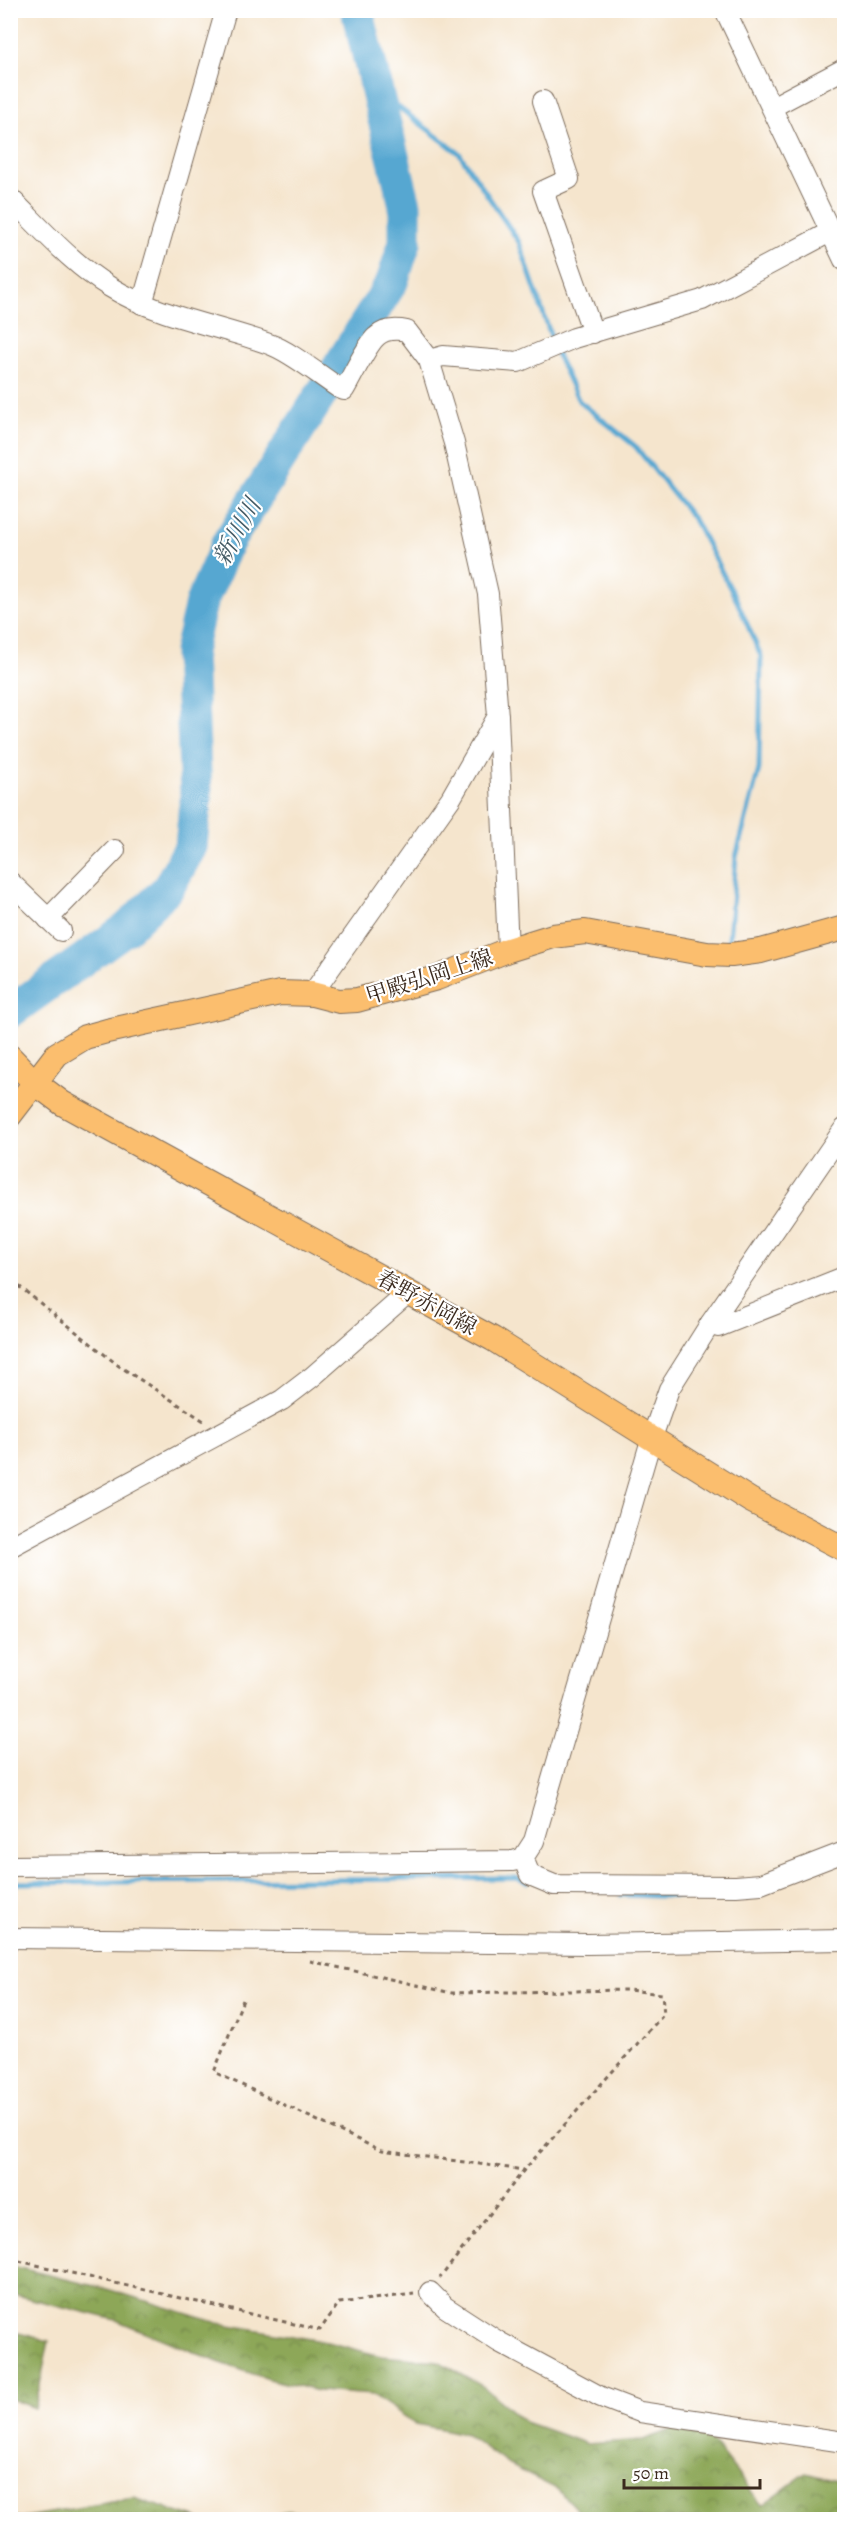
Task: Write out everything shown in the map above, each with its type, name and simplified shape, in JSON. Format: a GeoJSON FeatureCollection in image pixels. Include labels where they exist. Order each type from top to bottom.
{"type":"FeatureCollection","features":[{"type":"Feature","properties":{"kind":"main road","name":"甲殿弘岡上線"},"geometry":{"type":"LineString","coordinates":[[10,1115],[57,1054],[85,1037],[280,993],[312,994],[339,1001],[357,1000],[437,978],[508,950],[553,936],[585,932],[707,954],[731,955],[761,951],[844,928]]}},
{"type":"Feature","properties":{"kind":"main road","name":"春野赤岡線"},"geometry":{"type":"LineString","coordinates":[[10,1057],[34,1082],[62,1103],[493,1339],[750,1500],[844,1549]]}},
{"type":"Feature","properties":{"kind":"street"},"geometry":{"type":"LineString","coordinates":[[142,304],[226,10]]}},
{"type":"Feature","properties":{"kind":"street"},"geometry":{"type":"LineString","coordinates":[[726,10],[844,261]]}},
{"type":"Feature","properties":{"kind":"street"},"geometry":{"type":"LineString","coordinates":[[772,107],[844,69]]}},
{"type":"Feature","properties":{"kind":"street"},"geometry":{"type":"LineString","coordinates":[[543,101],[569,179],[543,191],[583,336]]}},
{"type":"Feature","properties":{"kind":"street"},"geometry":{"type":"LineString","coordinates":[[10,198],[71,257],[109,286],[142,304],[180,318],[271,345],[344,390],[376,337],[386,332],[398,329],[407,331],[429,360],[454,443],[488,594],[498,716],[508,950]]}},
{"type":"Feature","properties":{"kind":"street"},"geometry":{"type":"LineString","coordinates":[[429,360],[443,356],[518,362],[583,336],[702,300],[831,232]]}},
{"type":"Feature","properties":{"kind":"street"},"geometry":{"type":"LineString","coordinates":[[312,994],[451,798],[498,716]]}},
{"type":"Feature","properties":{"kind":"street"},"geometry":{"type":"LineString","coordinates":[[10,882],[55,925],[115,849]]}},
{"type":"Feature","properties":{"kind":"street"},"geometry":{"type":"LineString","coordinates":[[10,1866],[513,1861],[523,1858],[534,1840],[651,1440],[669,1389],[710,1324],[844,1129]]}},
{"type":"Feature","properties":{"kind":"street"},"geometry":{"type":"LineString","coordinates":[[710,1324],[718,1328],[844,1277]]}},
{"type":"Feature","properties":{"kind":"street"},"geometry":{"type":"LineString","coordinates":[[10,1547],[282,1400],[312,1377],[409,1292]]}},
{"type":"Feature","properties":{"kind":"street"},"geometry":{"type":"LineString","coordinates":[[523,1858],[530,1875],[554,1885],[736,1886],[760,1884],[844,1852]]}},
{"type":"Feature","properties":{"kind":"street"},"geometry":{"type":"LineString","coordinates":[[10,1938],[587,1944],[844,1940]]}},
{"type":"Feature","properties":{"kind":"street"},"geometry":{"type":"LineString","coordinates":[[430,2292],[445,2307],[499,2342],[601,2397],[640,2412],[844,2442]]}},
{"type":"Feature","properties":{"kind":"path"},"geometry":{"type":"LineString","coordinates":[[10,1292],[20,1287],[119,1366],[221,1432]]}},
{"type":"Feature","properties":{"kind":"path"},"geometry":{"type":"LineString","coordinates":[[10,2259],[320,2331],[339,2303],[430,2292],[524,2169],[664,2014],[662,1994],[628,1990],[452,1993],[302,1959]]}},
{"type":"Feature","properties":{"kind":"path"},"geometry":{"type":"LineString","coordinates":[[243,2000],[214,2072],[382,2151],[524,2169]]}},
{"type":"Feature","properties":{"kind":"green space"},"geometry":{"type":"Polygon","coordinates":[[[11,2266],[107,2289],[218,2323],[327,2342],[381,2356],[438,2361],[484,2387],[525,2422],[587,2444],[643,2440],[696,2421],[762,2505],[806,2473],[840,2482],[844,2492],[844,2519],[582,2519],[585,2518],[557,2489],[509,2465],[466,2434],[416,2424],[373,2395],[319,2391],[268,2379],[218,2362],[116,2320],[11,2294],[11,2266]]]}},
{"type":"Feature","properties":{"kind":"green space"},"geometry":{"type":"Polygon","coordinates":[[[11,2331],[49,2341],[35,2408],[11,2399],[11,2331]]]}},
{"type":"Feature","properties":{"kind":"green space"},"geometry":{"type":"Polygon","coordinates":[[[133,2498],[199,2519],[11,2519],[11,2516],[21,2518],[133,2498]]]}},
{"type":"Feature","properties":{"kind":"green space"},"geometry":{"type":"Polygon","coordinates":[[[287,2511],[358,2519],[268,2519],[287,2511]]]}},
{"type":"Feature","properties":{"kind":"waterway","name":"新川川"},"geometry":{"type":"LineString","coordinates":[[10,1012],[127,928],[168,888],[191,846],[196,796],[190,652],[201,603],[228,542],[392,282],[405,242],[405,205],[357,10]]}},
{"type":"Feature","properties":{"kind":"waterway"},"geometry":{"type":"LineString","coordinates":[[377,91],[459,153],[519,242],[558,357],[579,401],[635,446],[695,521],[737,601],[761,656],[759,769],[736,857],[729,940]]}},
{"type":"Feature","properties":{"kind":"waterway"},"geometry":{"type":"LineString","coordinates":[[10,1883],[516,1878],[527,1882]]}},
{"type":"Feature","properties":{"kind":"waterway"},"geometry":{"type":"LineString","coordinates":[[621,1895],[734,1898],[755,1894]]}}]}
